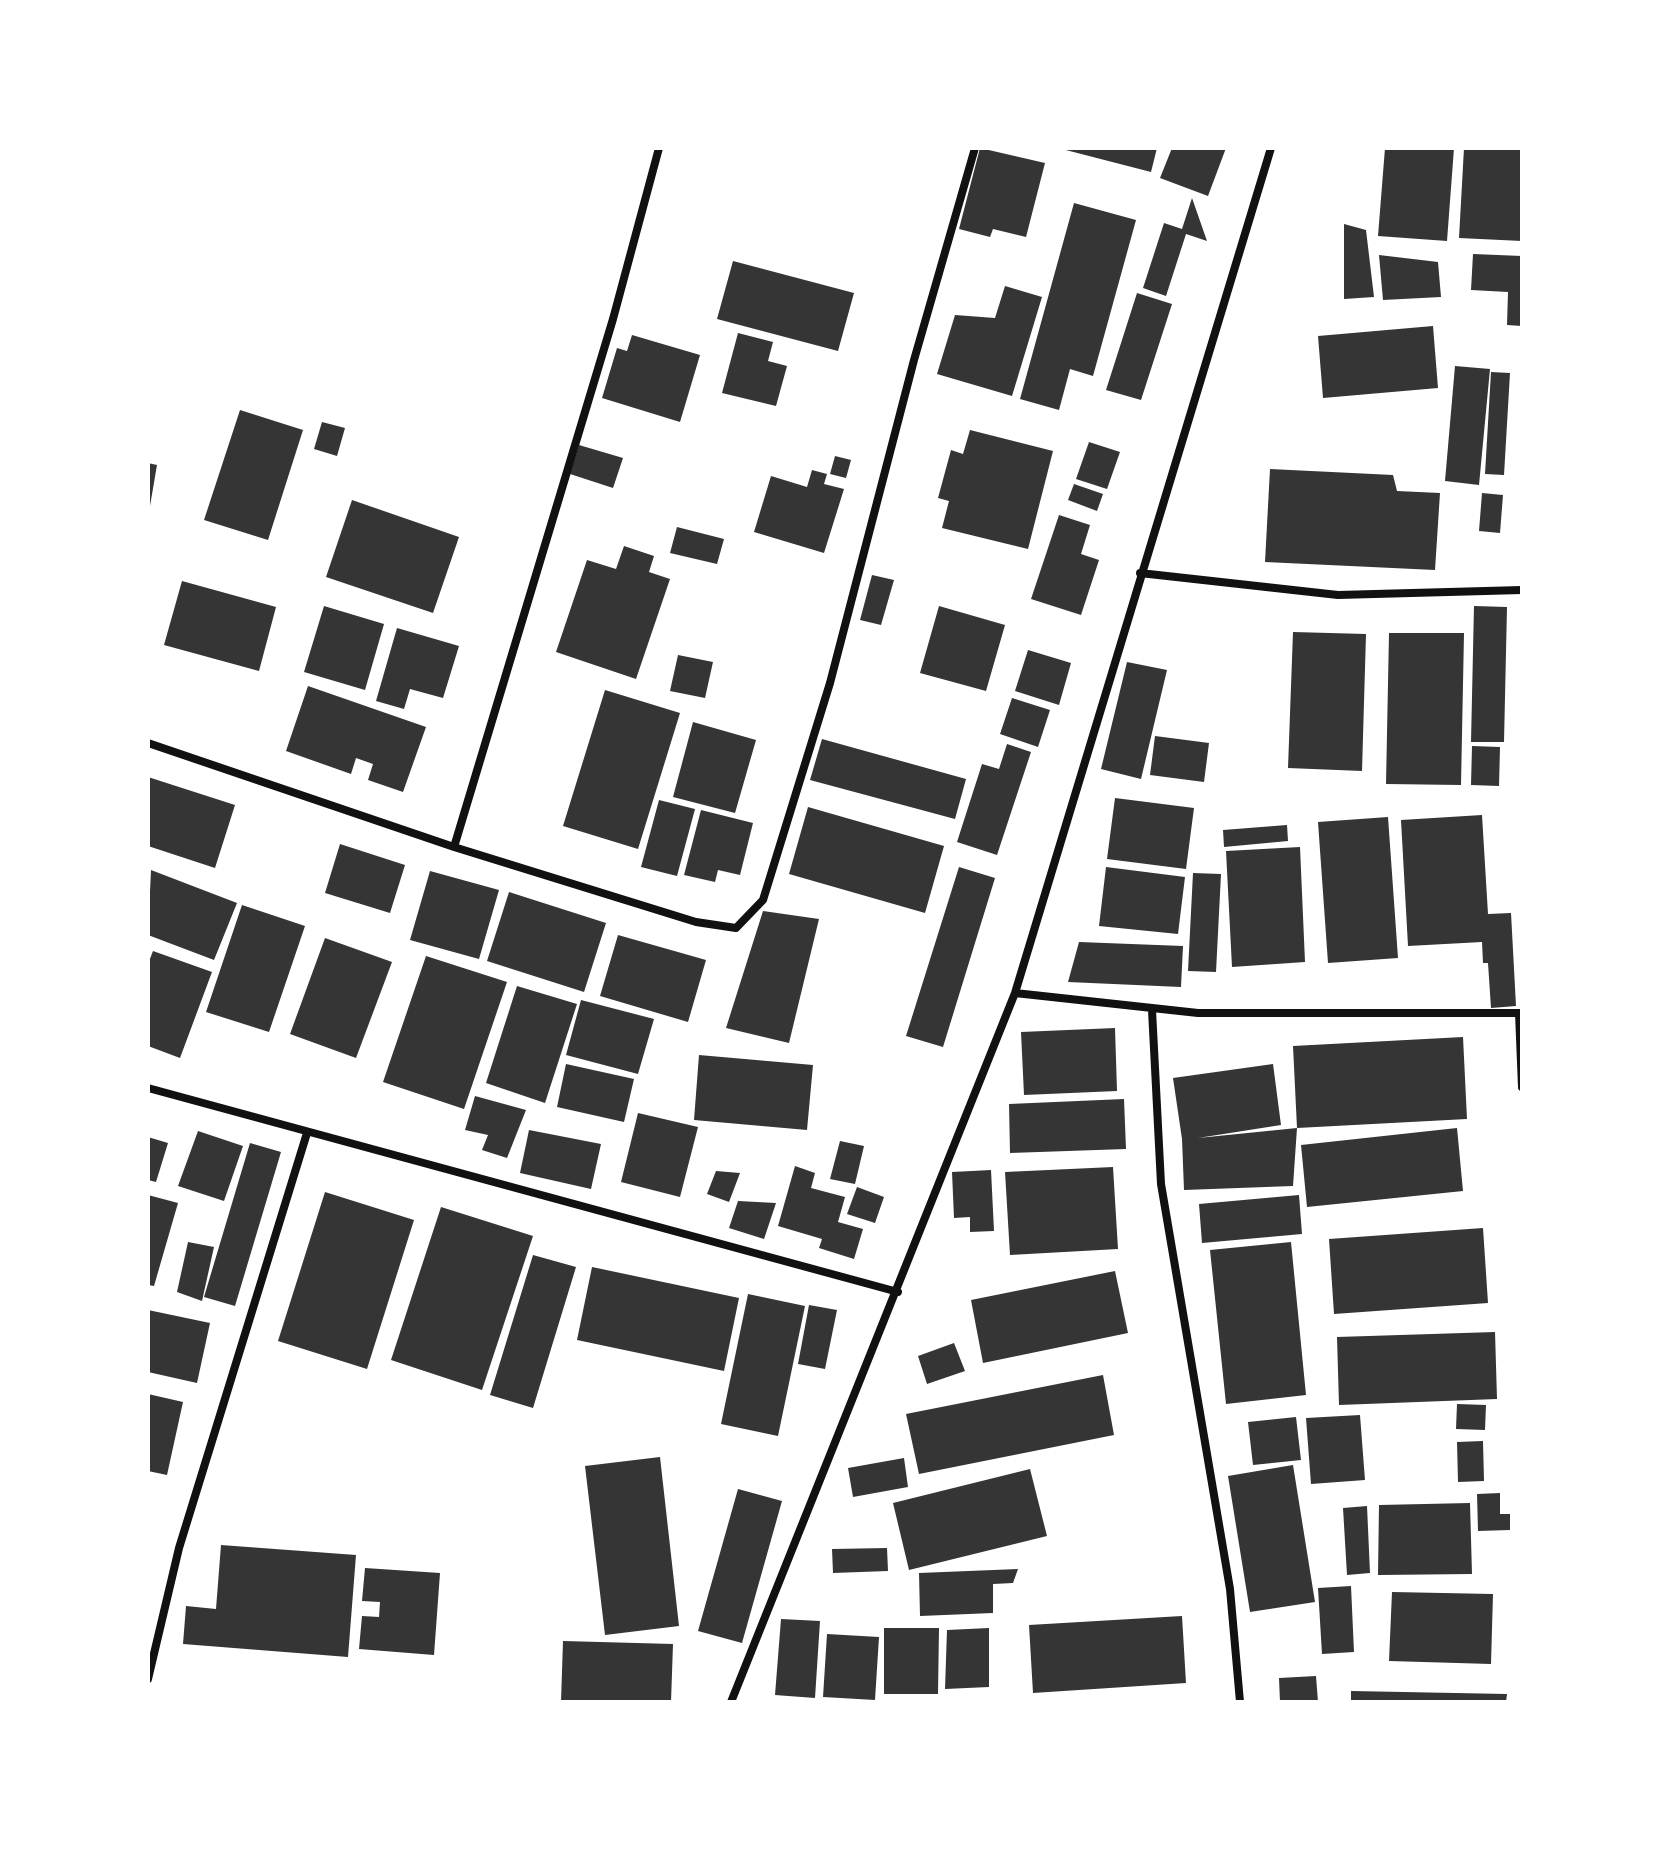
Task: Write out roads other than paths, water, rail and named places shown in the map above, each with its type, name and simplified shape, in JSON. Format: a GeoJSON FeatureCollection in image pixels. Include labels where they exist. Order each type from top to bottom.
{"type":"FeatureCollection","features":[{"type":"Feature","properties":{"kind":"street"},"geometry":{"type":"LineString","coordinates":[[454,847],[613,319],[659,148]]}},
{"type":"Feature","properties":{"kind":"street"},"geometry":{"type":"LineString","coordinates":[[148,743],[454,847],[696,922],[736,928],[763,900],[830,683],[914,360],[975,148]]}},
{"type":"Feature","properties":{"kind":"street"},"geometry":{"type":"LineString","coordinates":[[731,1702],[898,1292],[1015,993],[1271,148]]}},
{"type":"Feature","properties":{"kind":"street"},"geometry":{"type":"LineString","coordinates":[[1140,573],[1338,595],[1522,590]]}},
{"type":"Feature","properties":{"kind":"street"},"geometry":{"type":"LineString","coordinates":[[1015,993],[1198,1013],[1520,1013],[1522,1087]]}},
{"type":"Feature","properties":{"kind":"street"},"geometry":{"type":"LineString","coordinates":[[1152,1010],[1161,1184],[1230,1589],[1240,1702]]}},
{"type":"Feature","properties":{"kind":"street"},"geometry":{"type":"LineString","coordinates":[[148,1088],[898,1292]]}},
{"type":"Feature","properties":{"kind":"street"},"geometry":{"type":"LineString","coordinates":[[148,1679],[179,1548],[307,1133]]}}]}
